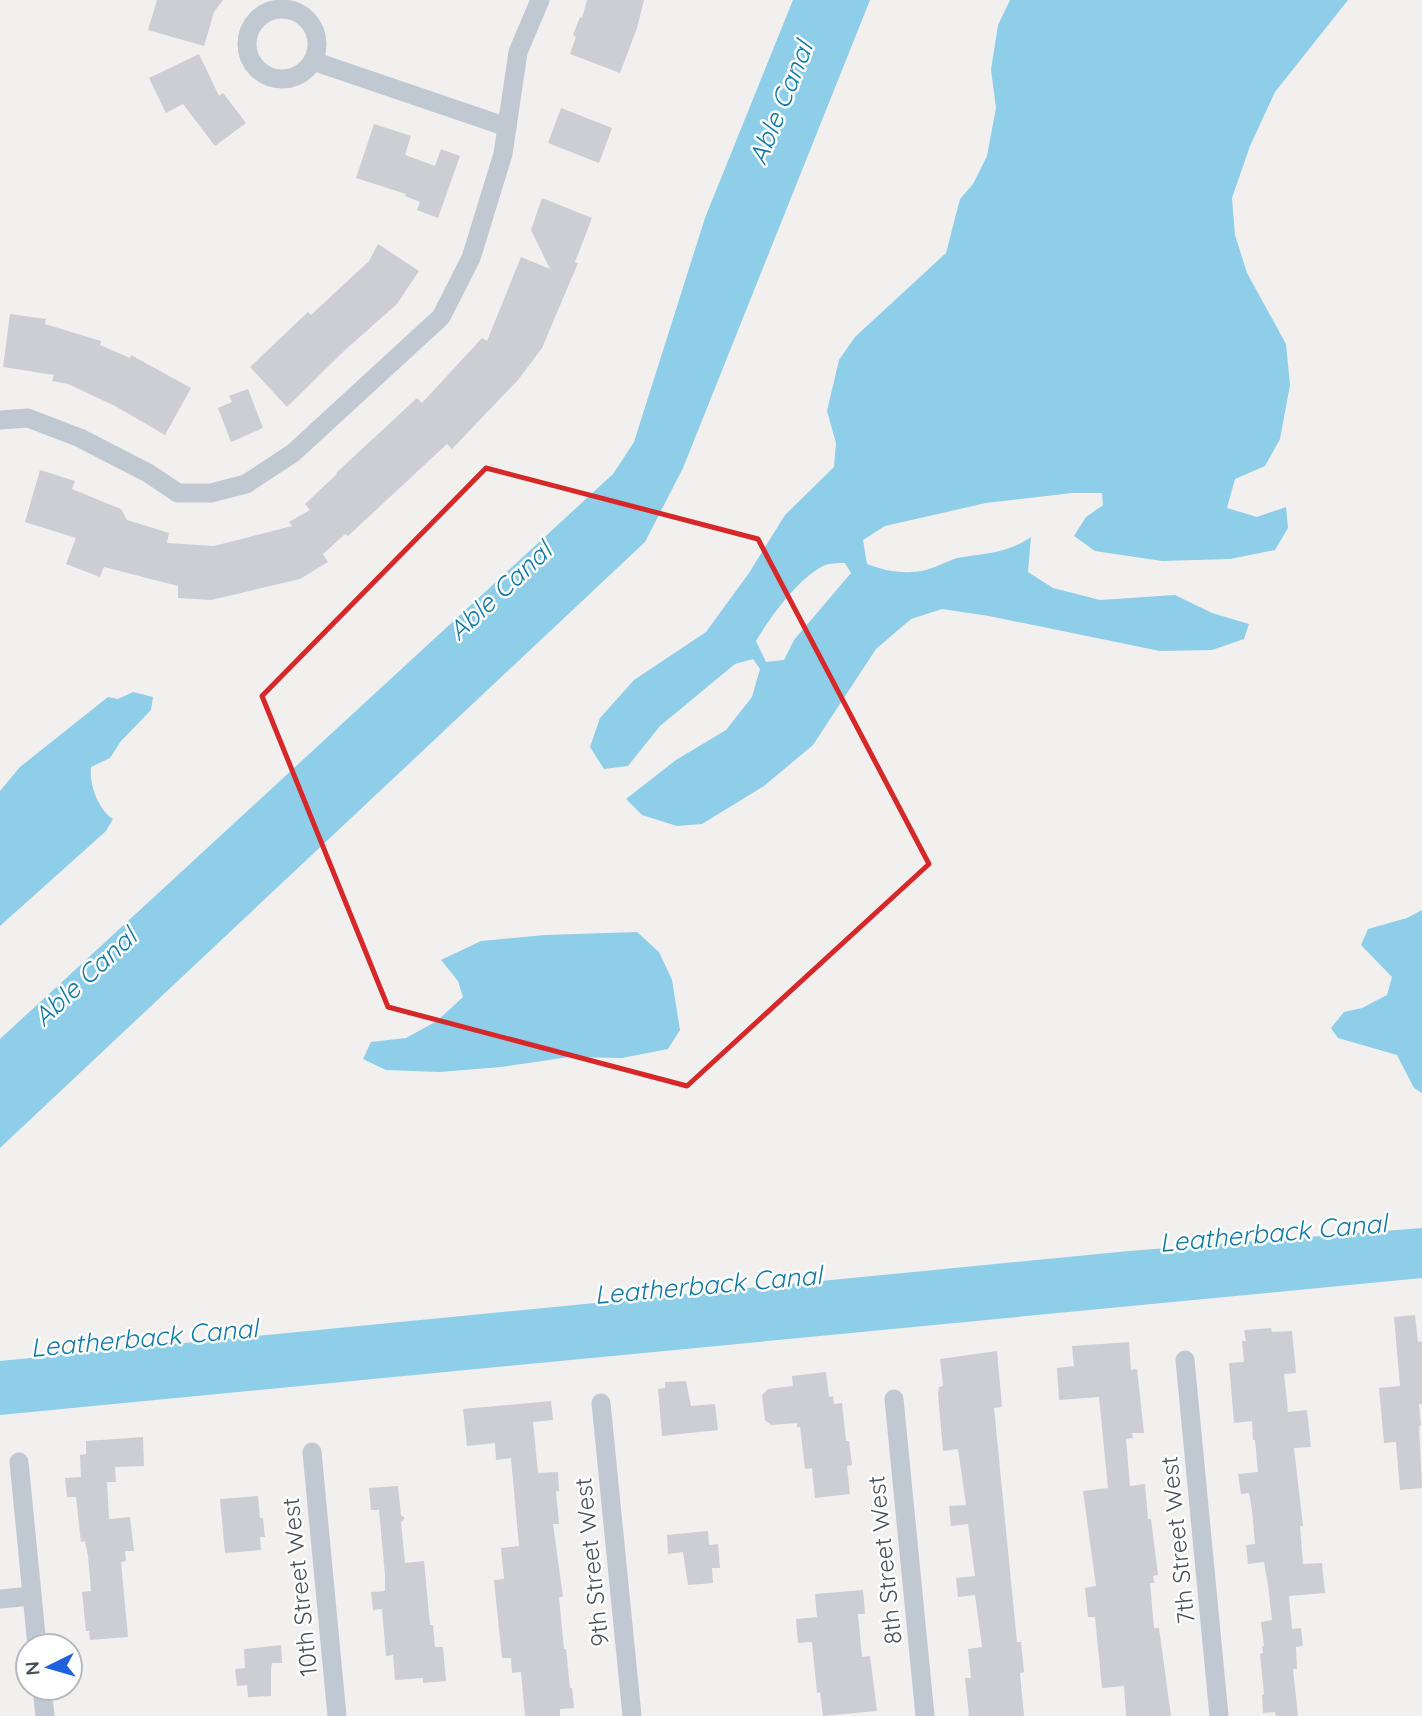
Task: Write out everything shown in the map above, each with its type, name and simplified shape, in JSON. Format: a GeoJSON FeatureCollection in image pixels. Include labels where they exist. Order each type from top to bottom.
{"type":"FeatureCollection","features":[{"type":"Feature","properties":{"kind":"street"},"geometry":{"type":"LineString","coordinates":[[0,420],[29,418],[80,438],[148,473],[178,493],[211,493],[246,484],[293,453],[441,317],[471,258],[503,154],[517,52],[540,0]]}},
{"type":"Feature","properties":{"kind":"street"},"geometry":{"type":"LineString","coordinates":[[313,61],[507,127]]}},
{"type":"Feature","properties":{"kind":"street","name":"7th Street West"},"geometry":{"type":"LineString","coordinates":[[1185,1360],[1219,1716]]}},
{"type":"Feature","properties":{"kind":"street","name":"8th Street West"},"geometry":{"type":"LineString","coordinates":[[894,1399],[925,1716]]}},
{"type":"Feature","properties":{"kind":"street","name":"9th Street West"},"geometry":{"type":"LineString","coordinates":[[601,1404],[632,1716]]}},
{"type":"Feature","properties":{"kind":"street","name":"10th Street West"},"geometry":{"type":"LineString","coordinates":[[312,1452],[337,1716]]}},
{"type":"Feature","properties":{"kind":"street"},"geometry":{"type":"LineString","coordinates":[[19,1462],[35,1632]]}},
{"type":"Feature","properties":{"kind":"street"},"geometry":{"type":"LineString","coordinates":[[0,1599],[31,1596]]}},
{"type":"Feature","properties":{"kind":"highlighted area"},"geometry":{"type":"Polygon","coordinates":[[[486,468],[758,539],[929,864],[687,1086],[388,1007],[262,696],[486,468]]]}},
{"type":"Feature","properties":{"kind":"water","name":"Able Canal"},"geometry":{"type":"Polygon","coordinates":[[[793,0],[870,0],[683,468],[645,542],[0,1148],[0,1039],[613,474],[634,442],[705,218],[793,0]]]}},
{"type":"Feature","properties":{"kind":"water"},"geometry":{"type":"Polygon","coordinates":[[[1010,0],[1348,0],[1275,92],[1250,146],[1232,198],[1235,235],[1247,273],[1286,344],[1290,385],[1280,439],[1265,466],[1235,479],[1227,508],[1257,517],[1286,507],[1288,528],[1275,550],[1230,559],[1162,561],[1095,551],[1074,536],[1086,517],[1103,505],[1102,493],[1072,493],[986,503],[885,526],[863,540],[867,564],[888,570],[911,572],[926,570],[957,558],[1004,550],[1031,537],[1028,572],[1053,588],[1100,600],[1175,595],[1212,613],[1249,624],[1244,639],[1212,650],[1160,651],[942,609],[911,619],[876,649],[813,745],[764,786],[702,824],[677,826],[642,815],[626,799],[676,760],[726,730],[752,697],[760,669],[753,659],[735,664],[660,726],[628,766],[604,769],[590,747],[600,718],[634,680],[706,632],[749,573],[785,515],[834,467],[836,443],[827,411],[839,360],[855,337],[946,253],[960,199],[973,184],[987,156],[996,108],[991,70],[998,25],[1010,0]],[[845,563],[825,565],[794,589],[756,641],[766,662],[784,660],[794,640],[851,573],[845,563]]]}},
{"type":"Feature","properties":{"kind":"water"},"geometry":{"type":"Polygon","coordinates":[[[133,692],[153,697],[151,710],[121,741],[110,758],[91,767],[91,781],[96,796],[113,819],[106,831],[0,926],[0,791],[20,767],[108,697],[118,699],[133,692]]]}},
{"type":"Feature","properties":{"kind":"water"},"geometry":{"type":"Polygon","coordinates":[[[1422,910],[1422,1093],[1414,1088],[1397,1055],[1338,1038],[1331,1028],[1344,1012],[1362,1008],[1387,995],[1392,977],[1361,945],[1368,929],[1407,918],[1422,910]]]}},
{"type":"Feature","properties":{"kind":"water"},"geometry":{"type":"Polygon","coordinates":[[[637,932],[659,952],[672,980],[680,1030],[668,1049],[622,1058],[569,1057],[502,1067],[439,1072],[386,1070],[363,1059],[371,1042],[406,1038],[437,1021],[463,997],[458,981],[441,960],[481,941],[545,935],[637,932]]]}},
{"type":"Feature","properties":{"kind":"water"},"geometry":{"type":"Polygon","coordinates":[[[1422,1228],[1422,1278],[0,1415],[0,1361],[1129,1251],[1422,1228]]]}},
{"type":"Feature","properties":{"kind":"building"},"geometry":{"type":"Polygon","coordinates":[[[157,0],[223,0],[214,12],[204,46],[148,30],[157,0]]]}},
{"type":"Feature","properties":{"kind":"building"},"geometry":{"type":"Polygon","coordinates":[[[587,0],[644,0],[620,73],[570,54],[576,37],[573,35],[587,0]]]}},
{"type":"Feature","properties":{"kind":"building"},"geometry":{"type":"Polygon","coordinates":[[[199,54],[219,96],[223,93],[246,123],[215,146],[183,104],[166,113],[149,78],[199,54]]]}},
{"type":"Feature","properties":{"kind":"building"},"geometry":{"type":"Polygon","coordinates":[[[561,108],[612,128],[599,163],[548,143],[561,108]]]}},
{"type":"Feature","properties":{"kind":"building"},"geometry":{"type":"Polygon","coordinates":[[[374,124],[411,136],[405,155],[435,166],[441,149],[460,156],[438,218],[417,210],[420,202],[405,196],[406,194],[356,178],[374,124]]]}},
{"type":"Feature","properties":{"kind":"building"},"geometry":{"type":"Polygon","coordinates":[[[542,198],[592,218],[575,262],[578,263],[542,348],[518,380],[452,449],[447,444],[348,536],[345,534],[323,554],[328,562],[300,579],[211,600],[178,598],[178,586],[104,567],[100,577],[66,564],[76,538],[25,522],[40,470],[75,481],[72,489],[121,509],[127,520],[169,533],[167,543],[214,546],[292,526],[289,522],[310,510],[305,504],[336,473],[417,398],[422,403],[482,338],[487,341],[521,257],[550,269],[531,230],[542,198]]]}},
{"type":"Feature","properties":{"kind":"building"},"geometry":{"type":"Polygon","coordinates":[[[378,244],[419,271],[397,304],[287,407],[250,367],[308,312],[311,315],[369,261],[378,244]]]}},
{"type":"Feature","properties":{"kind":"building"},"geometry":{"type":"Polygon","coordinates":[[[10,314],[46,319],[45,324],[101,341],[100,345],[130,358],[131,355],[191,388],[165,435],[115,406],[68,384],[52,381],[54,375],[3,367],[10,314]]]}},
{"type":"Feature","properties":{"kind":"building"},"geometry":{"type":"Polygon","coordinates":[[[248,389],[263,428],[231,442],[218,408],[232,402],[229,396],[248,389]]]}},
{"type":"Feature","properties":{"kind":"building"},"geometry":{"type":"Polygon","coordinates":[[[1415,1315],[1418,1342],[1422,1341],[1422,1404],[1419,1404],[1419,1426],[1422,1488],[1400,1490],[1396,1442],[1384,1443],[1379,1388],[1400,1386],[1394,1317],[1415,1315]]]}},
{"type":"Feature","properties":{"kind":"building"},"geometry":{"type":"Polygon","coordinates":[[[1271,1328],[1272,1332],[1292,1331],[1296,1373],[1284,1374],[1288,1412],[1307,1410],[1311,1447],[1294,1448],[1303,1526],[1300,1526],[1303,1564],[1322,1563],[1325,1593],[1289,1596],[1292,1629],[1301,1628],[1303,1646],[1296,1647],[1297,1669],[1293,1669],[1298,1716],[1263,1713],[1260,1654],[1263,1653],[1264,1646],[1261,1622],[1272,1620],[1264,1562],[1248,1564],[1246,1545],[1255,1544],[1252,1510],[1249,1493],[1241,1494],[1238,1474],[1258,1472],[1255,1440],[1252,1421],[1234,1423],[1229,1363],[1244,1362],[1244,1330],[1271,1328]]]}},
{"type":"Feature","properties":{"kind":"building"},"geometry":{"type":"Polygon","coordinates":[[[1129,1342],[1131,1370],[1137,1369],[1144,1433],[1132,1433],[1133,1438],[1126,1439],[1130,1486],[1145,1484],[1158,1575],[1153,1576],[1154,1583],[1150,1583],[1154,1628],[1159,1628],[1171,1716],[1126,1716],[1124,1686],[1102,1688],[1095,1617],[1088,1617],[1085,1588],[1096,1586],[1083,1491],[1108,1488],[1099,1397],[1059,1400],[1057,1368],[1074,1366],[1072,1346],[1129,1342]]]}},
{"type":"Feature","properties":{"kind":"building"},"geometry":{"type":"Polygon","coordinates":[[[997,1351],[1002,1407],[994,1408],[1017,1642],[1021,1642],[1024,1672],[1020,1673],[1024,1716],[969,1716],[965,1678],[971,1678],[968,1649],[982,1647],[975,1595],[958,1597],[956,1578],[975,1576],[968,1524],[951,1526],[949,1506],[966,1505],[958,1449],[943,1451],[938,1394],[939,1387],[943,1386],[940,1359],[997,1351]]]}},
{"type":"Feature","properties":{"kind":"building"},"geometry":{"type":"Polygon","coordinates":[[[826,1372],[829,1397],[833,1396],[834,1404],[842,1403],[846,1441],[849,1441],[852,1465],[847,1466],[850,1494],[815,1498],[812,1468],[805,1469],[800,1427],[797,1427],[797,1423],[771,1425],[765,1420],[762,1395],[768,1389],[793,1386],[792,1376],[826,1372]]]}},
{"type":"Feature","properties":{"kind":"building"},"geometry":{"type":"Polygon","coordinates":[[[686,1381],[691,1406],[715,1404],[718,1430],[662,1436],[658,1389],[665,1388],[665,1382],[686,1381]]]}},
{"type":"Feature","properties":{"kind":"building"},"geometry":{"type":"Polygon","coordinates":[[[551,1401],[553,1420],[533,1422],[538,1473],[558,1472],[559,1491],[556,1491],[559,1524],[553,1524],[563,1597],[559,1597],[564,1649],[574,1708],[560,1709],[560,1716],[525,1716],[521,1672],[512,1673],[511,1658],[502,1658],[494,1580],[504,1579],[501,1548],[519,1546],[511,1458],[496,1460],[495,1443],[467,1446],[463,1409],[551,1401]]]}},
{"type":"Feature","properties":{"kind":"building"},"geometry":{"type":"Polygon","coordinates":[[[143,1437],[144,1466],[115,1467],[116,1482],[107,1482],[109,1519],[130,1517],[134,1551],[125,1551],[126,1561],[121,1562],[128,1637],[90,1640],[89,1631],[86,1631],[82,1592],[91,1591],[88,1556],[85,1541],[81,1542],[76,1497],[67,1497],[65,1478],[81,1477],[80,1455],[86,1454],[86,1441],[143,1437]]]}},
{"type":"Feature","properties":{"kind":"building"},"geometry":{"type":"Polygon","coordinates":[[[398,1486],[401,1515],[405,1518],[401,1522],[405,1563],[424,1561],[430,1625],[433,1625],[435,1647],[443,1647],[446,1681],[423,1683],[423,1678],[395,1680],[393,1655],[386,1656],[382,1609],[373,1610],[371,1592],[385,1591],[385,1575],[379,1510],[371,1510],[369,1488],[398,1486]]]}},
{"type":"Feature","properties":{"kind":"building"},"geometry":{"type":"Polygon","coordinates":[[[258,1496],[265,1537],[260,1537],[261,1550],[225,1553],[220,1499],[258,1496]]]}},
{"type":"Feature","properties":{"kind":"building"},"geometry":{"type":"Polygon","coordinates":[[[708,1531],[709,1545],[718,1544],[720,1568],[712,1568],[713,1583],[688,1585],[683,1552],[668,1554],[667,1535],[708,1531]]]}},
{"type":"Feature","properties":{"kind":"building"},"geometry":{"type":"Polygon","coordinates":[[[863,1590],[865,1614],[858,1614],[862,1657],[870,1656],[877,1711],[823,1716],[820,1692],[817,1693],[812,1642],[798,1643],[796,1619],[817,1617],[815,1594],[863,1590]]]}},
{"type":"Feature","properties":{"kind":"building"},"geometry":{"type":"Polygon","coordinates":[[[281,1645],[282,1663],[272,1663],[271,1696],[248,1697],[247,1685],[237,1686],[235,1669],[245,1668],[244,1649],[281,1645]]]}},
{"type":"Feature","properties":{"kind":"water label","name":"Leatherback Canal"},"geometry":{"type":"Point","coordinates":[1273,1233]}},
{"type":"Feature","properties":{"kind":"water label","name":"Leatherback Canal"},"geometry":{"type":"Point","coordinates":[708,1285]}},
{"type":"Feature","properties":{"kind":"water label","name":"Leatherback Canal"},"geometry":{"type":"Point","coordinates":[144,1338]}}]}
